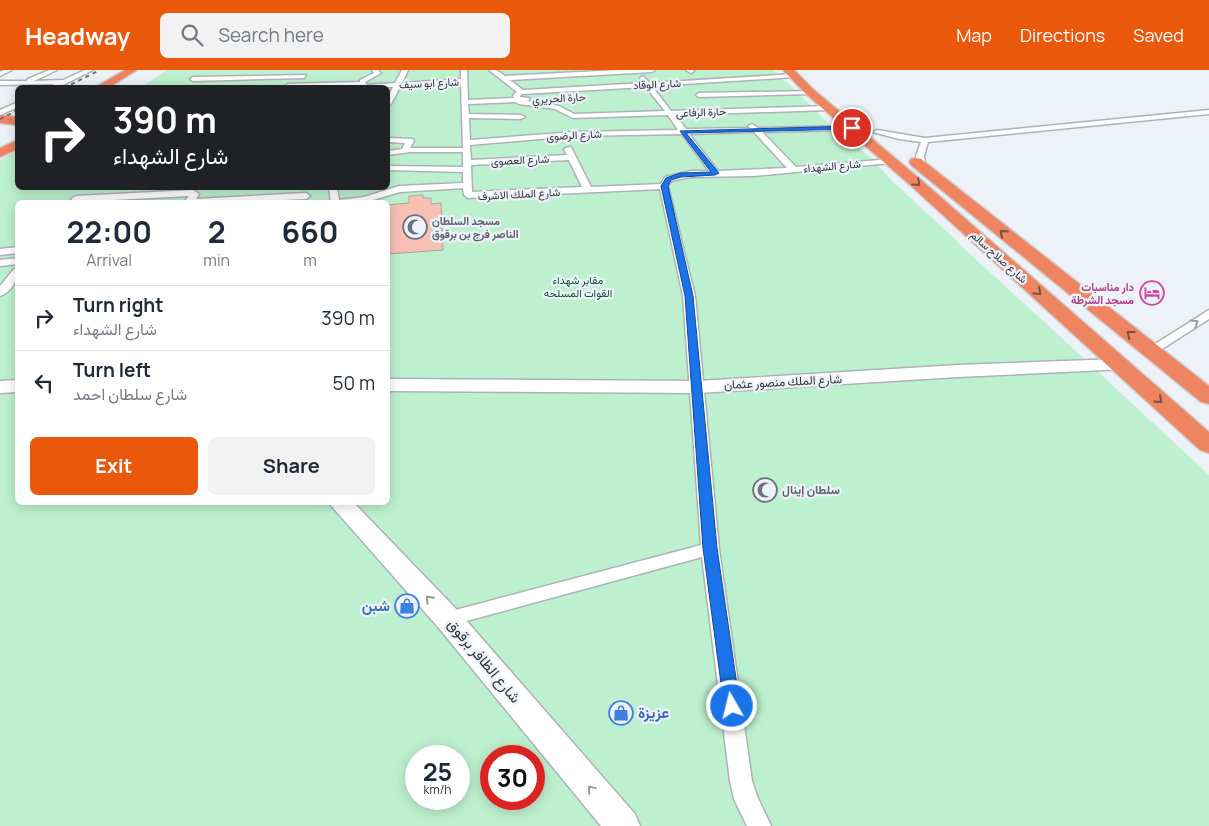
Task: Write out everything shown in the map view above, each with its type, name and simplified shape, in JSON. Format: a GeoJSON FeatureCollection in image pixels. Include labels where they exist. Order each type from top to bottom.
{"type":"FeatureCollection","features":[{"type":"Feature","properties":{"kind":"highway","name":"شارع صلاح سالم"},"geometry":{"type":"LineString","coordinates":[[794,72],[810,92],[891,161],[1209,445]]}},
{"type":"Feature","properties":{"kind":"highway","name":"شارع صلاح سالم"},"geometry":{"type":"LineString","coordinates":[[794,72],[921,166],[1209,397]]}},
{"type":"Feature","properties":{"kind":"highway"},"geometry":{"type":"LineString","coordinates":[[103,85],[120,76],[139,73]]}},
{"type":"Feature","properties":{"kind":"highway"},"geometry":{"type":"LineString","coordinates":[[105,85],[117,82],[125,85],[139,73]]}},
{"type":"Feature","properties":{"kind":"highway"},"geometry":{"type":"LineString","coordinates":[[0,119],[15,121]]}},
{"type":"Feature","properties":{"kind":"highway"},"geometry":{"type":"LineString","coordinates":[[0,153],[15,136]]}},
{"type":"Feature","properties":{"kind":"main road","name":"شارع الملك منصور عثمان"},"geometry":{"type":"LineString","coordinates":[[390,385],[698,387],[958,371],[1119,365]]}},
{"type":"Feature","properties":{"kind":"main road"},"geometry":{"type":"LineString","coordinates":[[0,387],[15,386]]}},
{"type":"Feature","properties":{"kind":"main road","name":"شارع الظافر برقوق"},"geometry":{"type":"LineString","coordinates":[[341,505],[448,619],[623,826]]}},
{"type":"Feature","properties":{"kind":"street"},"geometry":{"type":"LineString","coordinates":[[0,75],[9,70]]}},
{"type":"Feature","properties":{"kind":"street"},"geometry":{"type":"LineString","coordinates":[[21,84],[54,70]]}},
{"type":"Feature","properties":{"kind":"street"},"geometry":{"type":"LineString","coordinates":[[58,85],[90,70]]}},
{"type":"Feature","properties":{"kind":"street","name":"شارع الملك الاشرف"},"geometry":{"type":"LineString","coordinates":[[464,70],[468,194],[471,196],[664,186]]}},
{"type":"Feature","properties":{"kind":"street"},"geometry":{"type":"LineString","coordinates":[[492,70],[506,78],[521,92],[516,94],[519,102],[526,105],[557,107],[574,116],[575,121],[568,125],[569,135],[562,140],[573,157],[588,190]]}},
{"type":"Feature","properties":{"kind":"street"},"geometry":{"type":"LineString","coordinates":[[635,70],[649,85],[682,132],[715,173]]}},
{"type":"Feature","properties":{"kind":"street"},"geometry":{"type":"LineString","coordinates":[[506,78],[547,73],[652,70]]}},
{"type":"Feature","properties":{"kind":"street"},"geometry":{"type":"LineString","coordinates":[[758,70],[766,77]]}},
{"type":"Feature","properties":{"kind":"street"},"geometry":{"type":"LineString","coordinates":[[203,72],[306,72],[191,81],[203,72]]}},
{"type":"Feature","properties":{"kind":"street"},"geometry":{"type":"LineString","coordinates":[[298,85],[306,72]]}},
{"type":"Feature","properties":{"kind":"street"},"geometry":{"type":"LineString","coordinates":[[363,85],[362,81],[377,72],[387,74]]}},
{"type":"Feature","properties":{"kind":"street"},"geometry":{"type":"LineString","coordinates":[[395,74],[404,72]]}},
{"type":"Feature","properties":{"kind":"street"},"geometry":{"type":"LineString","coordinates":[[390,100],[404,72]]}},
{"type":"Feature","properties":{"kind":"street"},"geometry":{"type":"LineString","coordinates":[[692,72],[703,81]]}},
{"type":"Feature","properties":{"kind":"street","name":"شارع الوقاد"},"geometry":{"type":"LineString","coordinates":[[521,92],[766,77],[794,72]]}},
{"type":"Feature","properties":{"kind":"street"},"geometry":{"type":"LineString","coordinates":[[0,75],[42,75]]}},
{"type":"Feature","properties":{"kind":"street"},"geometry":{"type":"LineString","coordinates":[[0,85],[33,79]]}},
{"type":"Feature","properties":{"kind":"street","name":"شارع ابو سيف"},"geometry":{"type":"LineString","coordinates":[[390,85],[464,81]]}},
{"type":"Feature","properties":{"kind":"street"},"geometry":{"type":"LineString","coordinates":[[0,85],[63,82]]}},
{"type":"Feature","properties":{"kind":"street"},"geometry":{"type":"LineString","coordinates":[[699,95],[810,92]]}},
{"type":"Feature","properties":{"kind":"street"},"geometry":{"type":"LineString","coordinates":[[644,94],[653,93]]}},
{"type":"Feature","properties":{"kind":"street"},"geometry":{"type":"LineString","coordinates":[[721,94],[794,170]]}},
{"type":"Feature","properties":{"kind":"street","name":"حارة الحريري"},"geometry":{"type":"LineString","coordinates":[[465,102],[566,97]]}},
{"type":"Feature","properties":{"kind":"street"},"geometry":{"type":"LineString","coordinates":[[0,113],[14,104]]}},
{"type":"Feature","properties":{"kind":"street","name":"حارة الرفاعى"},"geometry":{"type":"LineString","coordinates":[[574,116],[616,124],[668,113],[829,108]]}},
{"type":"Feature","properties":{"kind":"street"},"geometry":{"type":"LineString","coordinates":[[877,132],[925,140],[1209,112]]}},
{"type":"Feature","properties":{"kind":"street"},"geometry":{"type":"LineString","coordinates":[[465,116],[521,117]]}},
{"type":"Feature","properties":{"kind":"street","name":"شارع الرضوى"},"geometry":{"type":"LineString","coordinates":[[467,156],[616,124],[682,132],[852,128]]}},
{"type":"Feature","properties":{"kind":"street"},"geometry":{"type":"LineString","coordinates":[[390,140],[410,141],[407,153]]}},
{"type":"Feature","properties":{"kind":"street"},"geometry":{"type":"LineString","coordinates":[[921,166],[920,156],[925,140]]}},
{"type":"Feature","properties":{"kind":"street"},"geometry":{"type":"LineString","coordinates":[[390,153],[467,156]]}},
{"type":"Feature","properties":{"kind":"street"},"geometry":{"type":"LineString","coordinates":[[421,158],[467,156]]}},
{"type":"Feature","properties":{"kind":"street"},"geometry":{"type":"LineString","coordinates":[[390,168],[416,167],[426,170],[467,156]]}},
{"type":"Feature","properties":{"kind":"street","name":"شارع العصوى"},"geometry":{"type":"LineString","coordinates":[[467,156],[573,157]]}},
{"type":"Feature","properties":{"kind":"street","name":"شارع الشهداء"},"geometry":{"type":"LineString","coordinates":[[664,186],[668,179],[680,175],[772,172],[891,161]]}},
{"type":"Feature","properties":{"kind":"street","name":"شارع الشهداء"},"geometry":{"type":"LineString","coordinates":[[772,172],[799,174],[872,167]]}},
{"type":"Feature","properties":{"kind":"street"},"geometry":{"type":"LineString","coordinates":[[415,188],[423,181],[426,170]]}},
{"type":"Feature","properties":{"kind":"street"},"geometry":{"type":"LineString","coordinates":[[390,183],[423,181]]}},
{"type":"Feature","properties":{"kind":"street"},"geometry":{"type":"LineString","coordinates":[[364,200],[388,192],[415,188],[468,185]]}},
{"type":"Feature","properties":{"kind":"street"},"geometry":{"type":"LineString","coordinates":[[664,186],[689,296],[710,548],[741,782],[746,799],[759,826]]}},
{"type":"Feature","properties":{"kind":"street"},"geometry":{"type":"LineString","coordinates":[[75,200],[82,190]]}},
{"type":"Feature","properties":{"kind":"street"},"geometry":{"type":"LineString","coordinates":[[98,200],[122,199],[168,191],[196,190]]}},
{"type":"Feature","properties":{"kind":"street"},"geometry":{"type":"LineString","coordinates":[[223,190],[219,200],[261,200],[306,192]]}},
{"type":"Feature","properties":{"kind":"street"},"geometry":{"type":"LineString","coordinates":[[354,191],[354,200]]}},
{"type":"Feature","properties":{"kind":"street"},"geometry":{"type":"LineString","coordinates":[[0,252],[15,250]]}},
{"type":"Feature","properties":{"kind":"street"},"geometry":{"type":"LineString","coordinates":[[0,263],[15,262]]}},
{"type":"Feature","properties":{"kind":"street"},"geometry":{"type":"LineString","coordinates":[[0,292],[15,275]]}},
{"type":"Feature","properties":{"kind":"street"},"geometry":{"type":"LineString","coordinates":[[1150,350],[1209,314]]}},
{"type":"Feature","properties":{"kind":"street"},"geometry":{"type":"LineString","coordinates":[[448,619],[710,548]]}},
{"type":"Feature","properties":{"kind":"green space","name":"مقابر شهداء القوات المسلحه"},"geometry":{"type":"Polygon","coordinates":[[[167,70],[773,70],[778,75],[775,76],[788,83],[835,130],[870,157],[891,180],[960,245],[1209,475],[1209,826],[0,826],[0,160],[15,151],[15,190],[390,190],[390,85],[144,85],[167,70]]]}},
{"type":"Feature","properties":{"kind":"building","name":"مسجد السلطان الناصر فرج بن برقوق"},"geometry":{"type":"Polygon","coordinates":[[[423,195],[423,198],[431,198],[431,204],[441,203],[443,250],[390,254],[390,205],[409,203],[409,196],[423,195]]]}},
{"type":"Feature","properties":{"kind":"railway"},"geometry":{"type":"LineString","coordinates":[[70,85],[100,70]]}},
{"type":"Feature","properties":{"kind":"railway"},"geometry":{"type":"LineString","coordinates":[[0,119],[15,112]]}},
{"type":"Feature","properties":{"kind":"place","name":"مسجد السلطان الناصر فرج بن برقوق"},"geometry":{"type":"Point","coordinates":[415,227]}},
{"type":"Feature","properties":{"kind":"place","name":"دار مناسبات مسجد الشرطة"},"geometry":{"type":"Point","coordinates":[1152,293]}},
{"type":"Feature","properties":{"kind":"place","name":"سلطان إينال"},"geometry":{"type":"Point","coordinates":[765,490]}},
{"type":"Feature","properties":{"kind":"place","name":"شبن"},"geometry":{"type":"Point","coordinates":[407,606]}},
{"type":"Feature","properties":{"kind":"place","name":"عزيزة"},"geometry":{"type":"Point","coordinates":[621,713]}},
{"type":"Feature","properties":{"kind":"route"},"geometry":{"type":"LineString","coordinates":[[732,706],[710,548],[689,296],[664,186],[668,179],[680,175],[715,173],[682,132],[852,128]]}}]}
